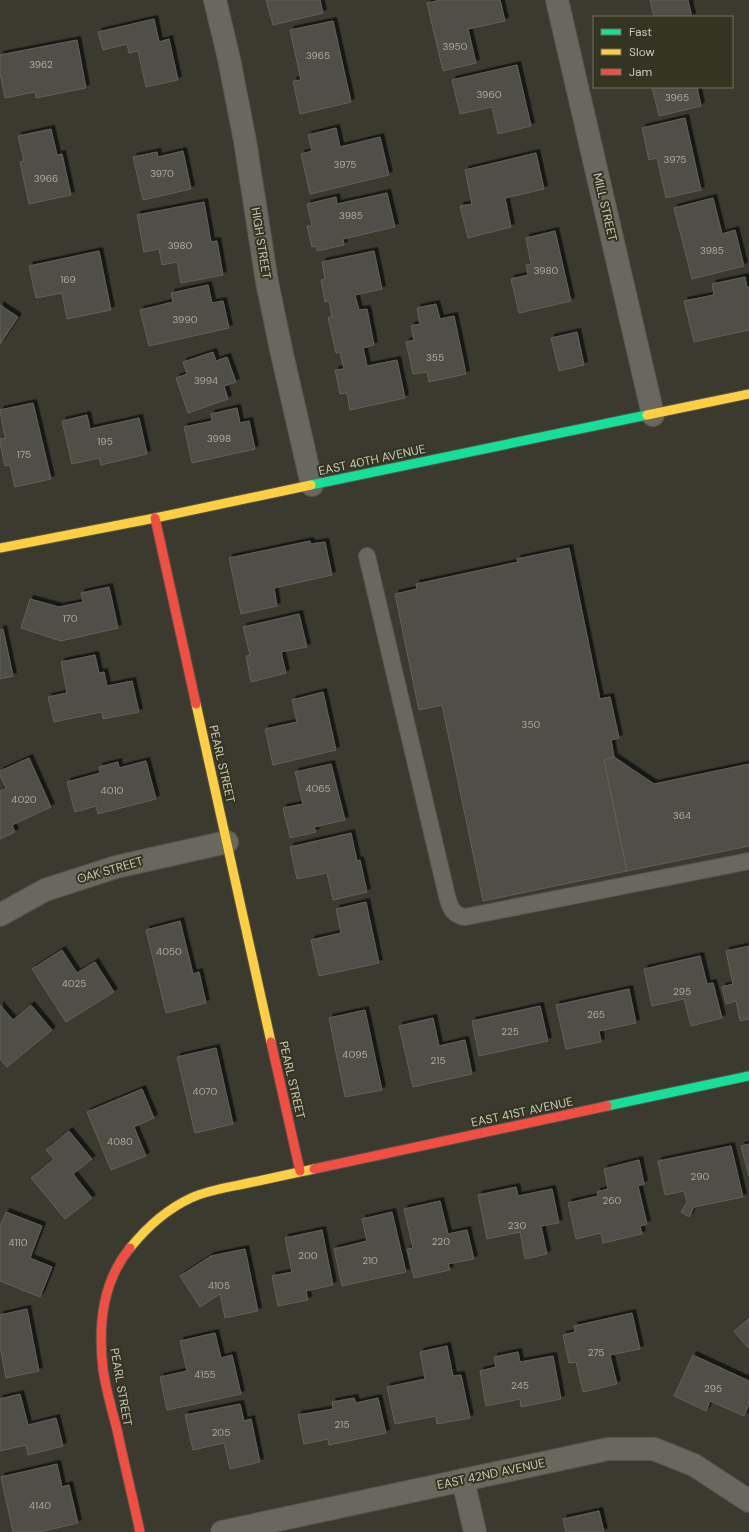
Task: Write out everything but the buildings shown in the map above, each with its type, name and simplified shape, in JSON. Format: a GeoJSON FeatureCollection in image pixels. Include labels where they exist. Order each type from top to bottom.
{"type":"FeatureCollection","features":[{"type":"Feature","properties":{"kind":"street","name":"HIGH STREET"},"geometry":{"type":"LineString","coordinates":[[215,0],[229,59],[245,141],[267,282],[312,485]]}},
{"type":"Feature","properties":{"kind":"street","name":"MILL STREET"},"geometry":{"type":"LineString","coordinates":[[557,0],[654,415]]}},
{"type":"Feature","properties":{"kind":"street","name":"EAST 40TH AVENUE"},"geometry":{"type":"LineString","coordinates":[[0,548],[155,518],[749,394]]}},
{"type":"Feature","properties":{"kind":"street","name":"PEARL STREET"},"geometry":{"type":"LineString","coordinates":[[140,1532],[103,1370],[101,1324],[110,1285],[129,1247],[143,1230],[165,1212],[188,1199],[216,1190],[300,1171],[155,518]]}},
{"type":"Feature","properties":{"kind":"street","name":"OAK STREET"},"geometry":{"type":"LineString","coordinates":[[0,915],[46,890],[116,866],[227,842]]}},
{"type":"Feature","properties":{"kind":"street","name":"EAST 41ST AVENUE"},"geometry":{"type":"LineString","coordinates":[[300,1171],[749,1076]]}},
{"type":"Feature","properties":{"kind":"street","name":"EAST 42ND AVENUE"},"geometry":{"type":"LineString","coordinates":[[222,1532],[608,1449],[654,1449],[694,1465],[749,1501]]}},
{"type":"Feature","properties":{"kind":"street"},"geometry":{"type":"LineString","coordinates":[[463,1480],[475,1532]]}},
{"type":"Feature","properties":{"kind":"lane"},"geometry":{"type":"LineString","coordinates":[[367,556],[448,900],[452,911],[458,916],[465,917],[749,861]]}},
{"type":"Feature","properties":{"kind":"traffic: fast"},"geometry":{"type":"LineString","coordinates":[[311,485],[647,415]]}},
{"type":"Feature","properties":{"kind":"traffic: fast"},"geometry":{"type":"LineString","coordinates":[[607,1106],[749,1076]]}},
{"type":"Feature","properties":{"kind":"traffic: slow"},"geometry":{"type":"LineString","coordinates":[[647,415],[749,394]]}},
{"type":"Feature","properties":{"kind":"traffic: slow"},"geometry":{"type":"LineString","coordinates":[[0,548],[155,518],[311,485]]}},
{"type":"Feature","properties":{"kind":"traffic: slow"},"geometry":{"type":"LineString","coordinates":[[196,704],[271,1042]]}},
{"type":"Feature","properties":{"kind":"traffic: slow"},"geometry":{"type":"LineString","coordinates":[[130,1248],[158,1219],[182,1202],[191,1198],[215,1190],[314,1169]]}},
{"type":"Feature","properties":{"kind":"traffic: jam"},"geometry":{"type":"LineString","coordinates":[[155,518],[196,704]]}},
{"type":"Feature","properties":{"kind":"traffic: jam"},"geometry":{"type":"LineString","coordinates":[[271,1042],[300,1171]]}},
{"type":"Feature","properties":{"kind":"traffic: jam"},"geometry":{"type":"LineString","coordinates":[[314,1169],[607,1106]]}},
{"type":"Feature","properties":{"kind":"traffic: jam"},"geometry":{"type":"LineString","coordinates":[[130,1248],[113,1275],[108,1290],[104,1306],[101,1337],[103,1369],[106,1385],[140,1532]]}}]}
